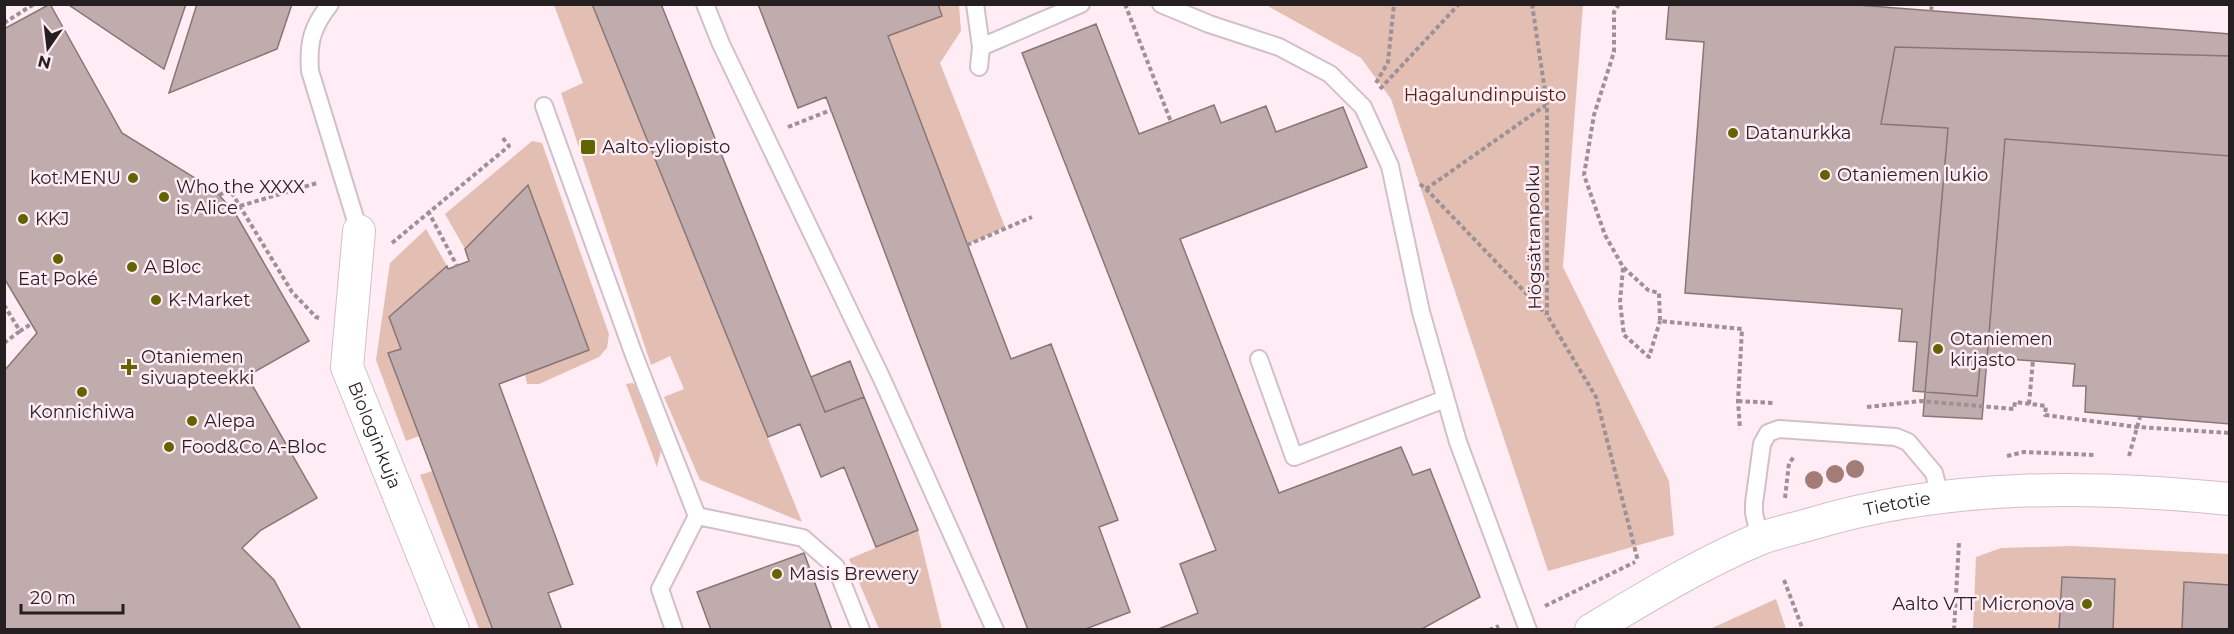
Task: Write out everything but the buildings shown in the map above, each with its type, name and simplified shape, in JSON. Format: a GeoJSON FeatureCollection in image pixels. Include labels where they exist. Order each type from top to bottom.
{"type":"FeatureCollection","features":[{"type":"Feature","properties":{"kind":"street","name":"Biologinkuja"},"geometry":{"type":"LineString","coordinates":[[359,231],[347,367],[453,630]]}},
{"type":"Feature","properties":{"kind":"street","name":"Tietotie"},"geometry":{"type":"LineString","coordinates":[[1591,630],[1666,585],[1760,539],[1847,513],[1940,496],[1994,492],[2128,490],[2229,499]]}},
{"type":"Feature","properties":{"kind":"lane"},"geometry":{"type":"LineString","coordinates":[[330,4],[315,23],[309,50],[310,71],[359,231]]}},
{"type":"Feature","properties":{"kind":"lane"},"geometry":{"type":"LineString","coordinates":[[705,4],[731,64],[882,379],[995,630]]}},
{"type":"Feature","properties":{"kind":"lane"},"geometry":{"type":"LineString","coordinates":[[975,4],[981,47],[979,67]]}},
{"type":"Feature","properties":{"kind":"lane"},"geometry":{"type":"LineString","coordinates":[[981,47],[1081,4]]}},
{"type":"Feature","properties":{"kind":"lane"},"geometry":{"type":"LineString","coordinates":[[1161,4],[1209,24],[1279,47],[1330,74],[1363,107],[1390,166],[1421,312],[1458,442],[1528,630]]}},
{"type":"Feature","properties":{"kind":"lane"},"geometry":{"type":"LineString","coordinates":[[544,106],[630,344],[696,516],[660,589],[674,630]]}},
{"type":"Feature","properties":{"kind":"lane"},"geometry":{"type":"LineString","coordinates":[[1259,359],[1294,457],[1446,399]]}},
{"type":"Feature","properties":{"kind":"lane"},"geometry":{"type":"LineString","coordinates":[[1760,539],[1754,513],[1762,444],[1768,433],[1779,429],[1896,437],[1908,442],[1934,473],[1940,496]]}},
{"type":"Feature","properties":{"kind":"lane"},"geometry":{"type":"LineString","coordinates":[[696,516],[803,538],[836,567],[861,630]]}},
{"type":"Feature","properties":{"kind":"path"},"geometry":{"type":"LineString","coordinates":[[4,23],[34,4]]}},
{"type":"Feature","properties":{"kind":"path"},"geometry":{"type":"LineString","coordinates":[[1125,4],[1171,122]]}},
{"type":"Feature","properties":{"kind":"path"},"geometry":{"type":"LineString","coordinates":[[1363,107],[1388,62],[1394,4]]}},
{"type":"Feature","properties":{"kind":"path"},"geometry":{"type":"LineString","coordinates":[[1363,107],[1459,4]]}},
{"type":"Feature","properties":{"kind":"path","name":"Högsätranpolku"},"geometry":{"type":"LineString","coordinates":[[1532,4],[1547,105],[1547,315],[1596,397],[1638,561]]}},
{"type":"Feature","properties":{"kind":"path"},"geometry":{"type":"LineString","coordinates":[[1619,4],[1614,12],[1614,52],[1594,115],[1584,175],[1605,235],[1623,267],[1648,290],[1659,293],[1660,321],[1649,357],[1624,335],[1620,302],[1623,267]]}},
{"type":"Feature","properties":{"kind":"path"},"geometry":{"type":"LineString","coordinates":[[1931,11],[1932,4]]}},
{"type":"Feature","properties":{"kind":"path"},"geometry":{"type":"LineString","coordinates":[[1426,189],[1547,105]]}},
{"type":"Feature","properties":{"kind":"path"},"geometry":{"type":"LineString","coordinates":[[811,118],[831,110]]}},
{"type":"Feature","properties":{"kind":"path"},"geometry":{"type":"LineString","coordinates":[[390,245],[509,146],[502,137]]}},
{"type":"Feature","properties":{"kind":"path"},"geometry":{"type":"LineString","coordinates":[[1390,166],[1426,189],[1547,315]]}},
{"type":"Feature","properties":{"kind":"path"},"geometry":{"type":"LineString","coordinates":[[240,206],[298,188],[342,178]]}},
{"type":"Feature","properties":{"kind":"path"},"geometry":{"type":"LineString","coordinates":[[429,211],[457,266]]}},
{"type":"Feature","properties":{"kind":"path"},"geometry":{"type":"LineString","coordinates":[[967,245],[1032,217]]}},
{"type":"Feature","properties":{"kind":"path"},"geometry":{"type":"LineString","coordinates":[[4,305],[20,331]]}},
{"type":"Feature","properties":{"kind":"path"},"geometry":{"type":"LineString","coordinates":[[1660,321],[1742,329],[1738,401],[1740,433]]}},
{"type":"Feature","properties":{"kind":"path"},"geometry":{"type":"LineString","coordinates":[[4,343],[31,324]]}},
{"type":"Feature","properties":{"kind":"path"},"geometry":{"type":"LineString","coordinates":[[2029,404],[2033,360]]}},
{"type":"Feature","properties":{"kind":"path"},"geometry":{"type":"LineString","coordinates":[[1921,401],[2014,409],[2015,402],[2046,406],[2046,415],[2136,427],[2229,432]]}},
{"type":"Feature","properties":{"kind":"path"},"geometry":{"type":"LineString","coordinates":[[2129,456],[2140,417]]}},
{"type":"Feature","properties":{"kind":"path"},"geometry":{"type":"LineString","coordinates":[[1785,505],[1789,463],[1794,456],[1801,454]]}},
{"type":"Feature","properties":{"kind":"path"},"geometry":{"type":"LineString","coordinates":[[1954,630],[1959,542]]}},
{"type":"Feature","properties":{"kind":"path"},"geometry":{"type":"LineString","coordinates":[[1784,580],[1803,630]]}},
{"type":"Feature","properties":{"kind":"green space"},"geometry":{"type":"Polygon","coordinates":[[[554,5],[592,5],[802,522],[700,480],[664,397],[684,389],[670,356],[651,365],[561,93],[583,83],[554,5]]]}},
{"type":"Feature","properties":{"kind":"green space"},"geometry":{"type":"Polygon","coordinates":[[[938,5],[959,5],[961,31],[940,63],[1005,227],[967,245],[888,36],[942,16],[938,5]]]}},
{"type":"Feature","properties":{"kind":"green space","name":"Hagalundinpuisto"},"geometry":{"type":"Polygon","coordinates":[[[1266,5],[1583,5],[1563,267],[1669,481],[1674,535],[1548,571],[1391,99],[1361,58],[1266,5]]]}},
{"type":"Feature","properties":{"kind":"green space"},"geometry":{"type":"Polygon","coordinates":[[[532,141],[542,143],[609,334],[607,348],[599,357],[539,384],[527,384],[525,374],[528,185],[465,249],[445,214],[532,141]]]}},
{"type":"Feature","properties":{"kind":"green space"},"geometry":{"type":"Polygon","coordinates":[[[426,229],[447,266],[390,316],[401,349],[388,354],[419,436],[406,441],[376,360],[390,263],[426,229]]]}},
{"type":"Feature","properties":{"kind":"green space"},"geometry":{"type":"Polygon","coordinates":[[[626,384],[635,384],[661,451],[657,467],[626,384]]]}},
{"type":"Feature","properties":{"kind":"green space"},"geometry":{"type":"Polygon","coordinates":[[[432,471],[493,629],[479,629],[420,475],[432,471]]]}},
{"type":"Feature","properties":{"kind":"green space"},"geometry":{"type":"Polygon","coordinates":[[[918,530],[942,629],[879,629],[849,559],[918,530]]]}},
{"type":"Feature","properties":{"kind":"green space"},"geometry":{"type":"Polygon","coordinates":[[[2072,546],[2229,554],[2229,585],[2184,583],[2182,629],[2113,629],[2115,579],[2062,577],[2059,629],[1973,628],[1976,557],[2001,548],[2072,546]]]}},
{"type":"Feature","properties":{"kind":"green space"},"geometry":{"type":"Polygon","coordinates":[[[1776,599],[1786,629],[1710,629],[1776,599]]]}},
{"type":"Feature","properties":{"kind":"place","name":"Datanurkka"},"geometry":{"type":"Point","coordinates":[1733,133]}},
{"type":"Feature","properties":{"kind":"place","name":"Aalto-yliopisto"},"geometry":{"type":"Point","coordinates":[588,147]}},
{"type":"Feature","properties":{"kind":"place","name":"Otaniemen lukio"},"geometry":{"type":"Point","coordinates":[1825,175]}},
{"type":"Feature","properties":{"kind":"place","name":"kot.MENU"},"geometry":{"type":"Point","coordinates":[133,178]}},
{"type":"Feature","properties":{"kind":"place","name":"Who the XXXX is Alice"},"geometry":{"type":"Point","coordinates":[164,197]}},
{"type":"Feature","properties":{"kind":"place","name":"KKJ"},"geometry":{"type":"Point","coordinates":[23,219]}},
{"type":"Feature","properties":{"kind":"place","name":"Eat Poké"},"geometry":{"type":"Point","coordinates":[58,259]}},
{"type":"Feature","properties":{"kind":"place","name":"A Bloc"},"geometry":{"type":"Point","coordinates":[132,267]}},
{"type":"Feature","properties":{"kind":"place","name":"K-Market"},"geometry":{"type":"Point","coordinates":[156,300]}},
{"type":"Feature","properties":{"kind":"place","name":"Otaniemen kirjasto"},"geometry":{"type":"Point","coordinates":[1938,349]}},
{"type":"Feature","properties":{"kind":"place","name":"Otaniemen sivuapteekki"},"geometry":{"type":"Point","coordinates":[129,367]}},
{"type":"Feature","properties":{"kind":"place","name":"Konnichiwa"},"geometry":{"type":"Point","coordinates":[82,392]}},
{"type":"Feature","properties":{"kind":"place","name":"Alepa"},"geometry":{"type":"Point","coordinates":[192,421]}},
{"type":"Feature","properties":{"kind":"place","name":"Food&Co A-Bloc"},"geometry":{"type":"Point","coordinates":[169,447]}},
{"type":"Feature","properties":{"kind":"place","name":"Masis Brewery"},"geometry":{"type":"Point","coordinates":[777,574]}},
{"type":"Feature","properties":{"kind":"place","name":"Aalto VTT Micronova"},"geometry":{"type":"Point","coordinates":[2087,604]}}]}
